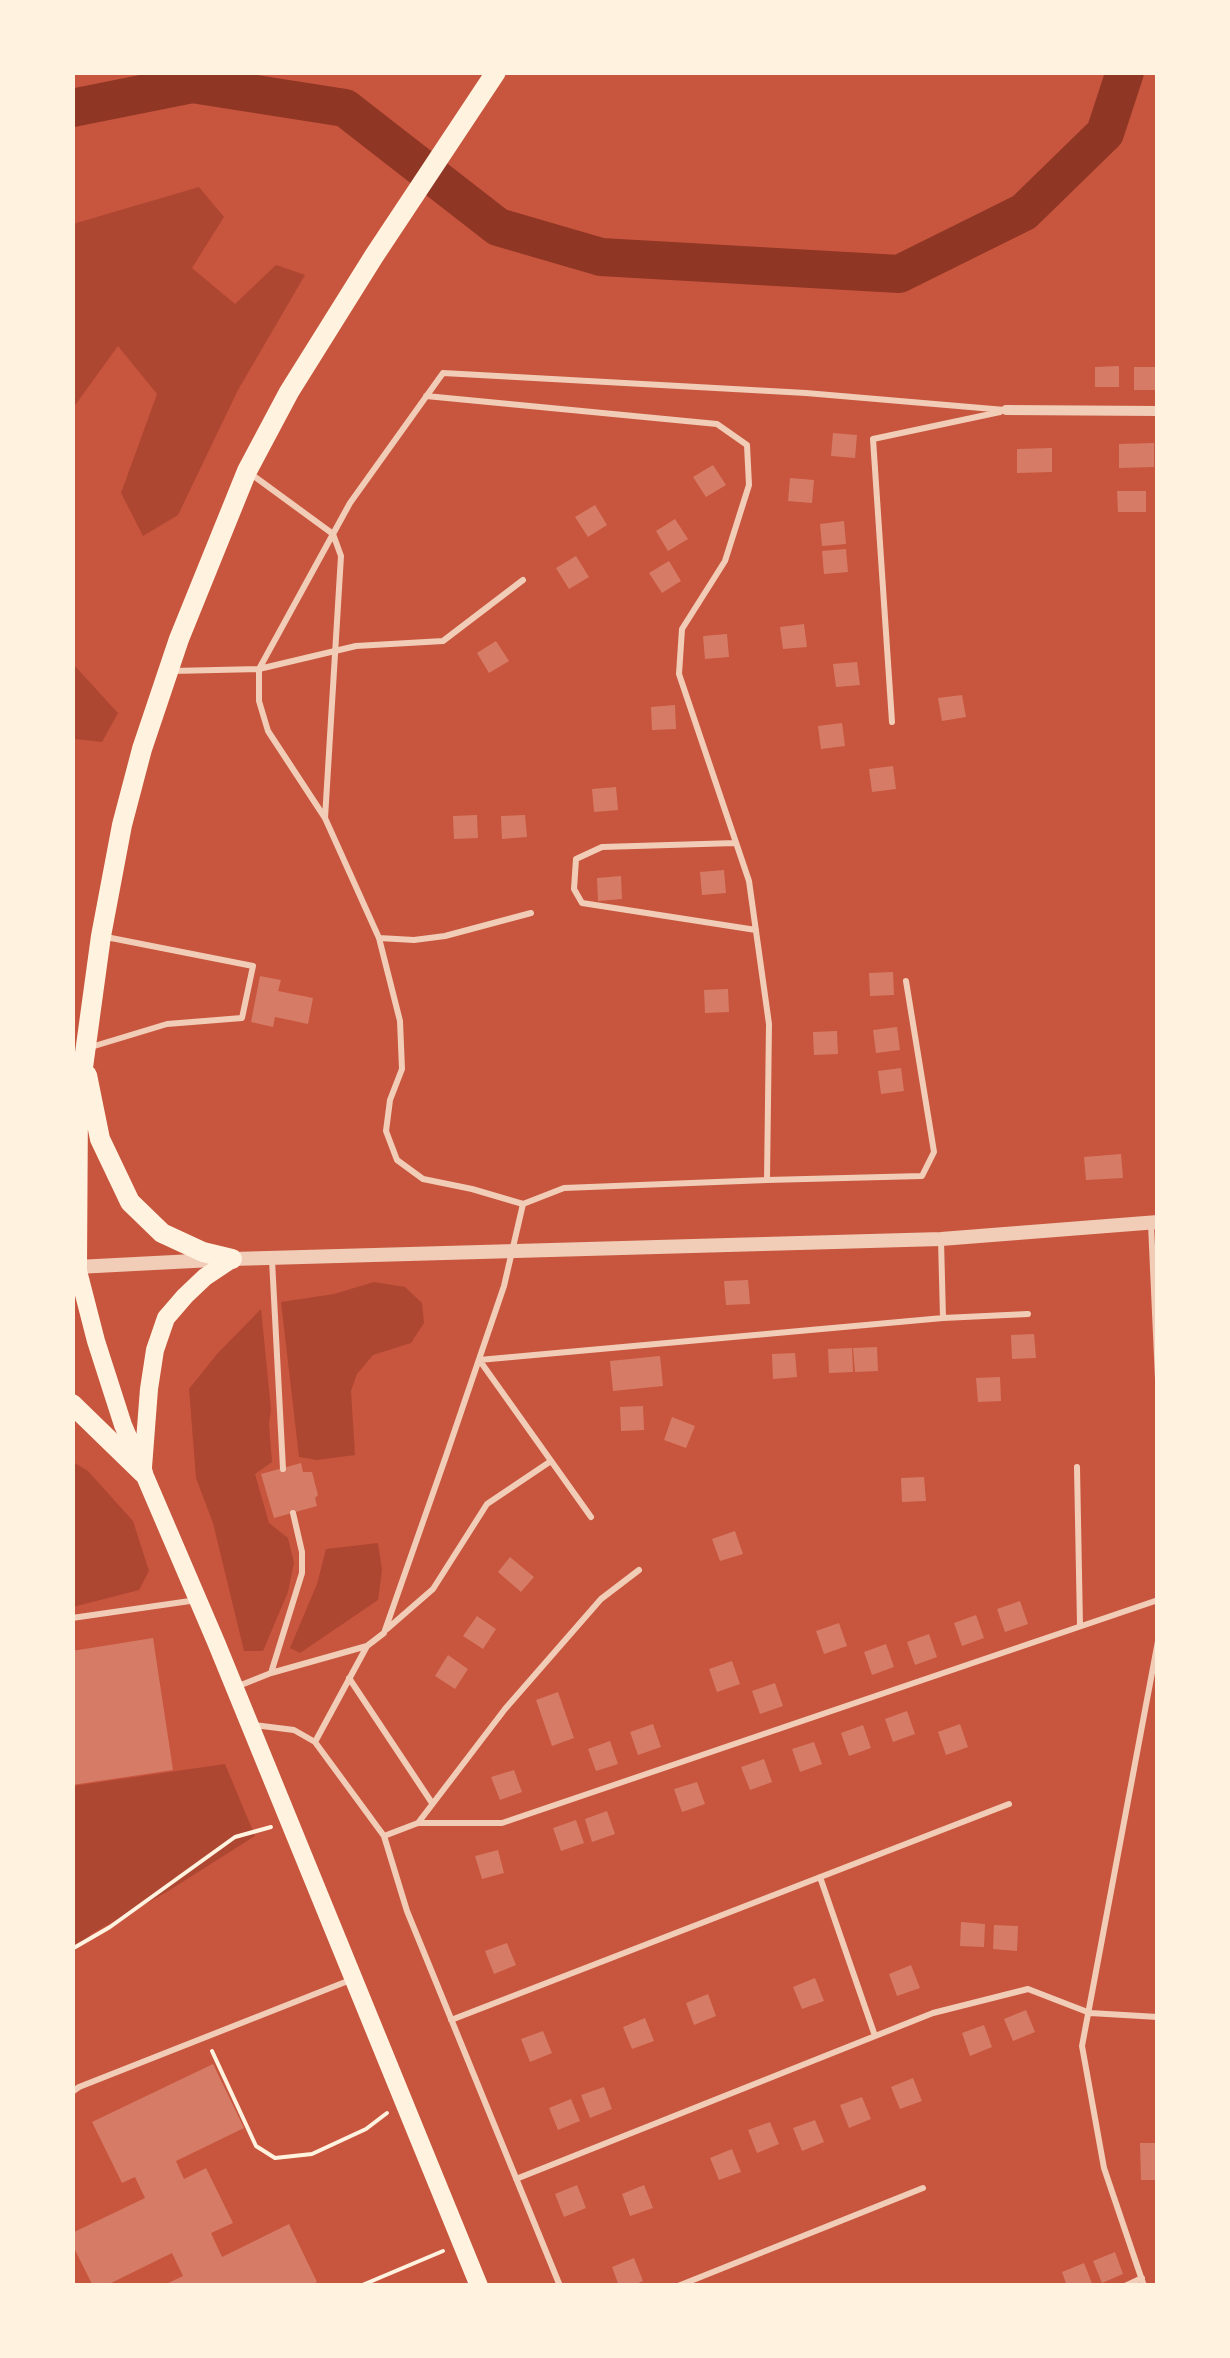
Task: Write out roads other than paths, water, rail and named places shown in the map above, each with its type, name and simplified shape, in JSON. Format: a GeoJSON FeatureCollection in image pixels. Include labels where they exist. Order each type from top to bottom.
{"type":"FeatureCollection","features":[{"type":"Feature","properties":{"kind":"highway"},"geometry":{"type":"LineString","coordinates":[[75,1268],[80,1061],[122,825],[168,671],[247,471],[289,392],[496,72]]}},
{"type":"Feature","properties":{"kind":"highway"},"geometry":{"type":"LineString","coordinates":[[80,1061],[100,1139],[130,1202],[162,1232],[203,1252],[232,1258]]}},
{"type":"Feature","properties":{"kind":"highway"},"geometry":{"type":"LineString","coordinates":[[72,1404],[143,1472]]}},
{"type":"Feature","properties":{"kind":"main road"},"geometry":{"type":"LineString","coordinates":[[143,1472],[149,1389],[166,1318],[184,1296],[232,1258]]}},
{"type":"Feature","properties":{"kind":"main road"},"geometry":{"type":"LineString","coordinates":[[75,1268],[111,1391],[143,1472],[479,2286]]}},
{"type":"Feature","properties":{"kind":"street"},"geometry":{"type":"LineString","coordinates":[[1006,410],[1158,411]]}},
{"type":"Feature","properties":{"kind":"street"},"geometry":{"type":"LineString","coordinates":[[75,1268],[232,1258],[941,1239],[1154,1222]]}},
{"type":"Feature","properties":{"kind":"lane"},"geometry":{"type":"LineString","coordinates":[[906,981],[934,1152],[922,1176],[564,1188],[522,1204],[423,1179],[397,1160],[386,1130],[390,1100],[402,1069],[400,1021],[379,938],[324,818],[268,730],[259,701],[259,669],[350,504],[443,373],[806,393],[1006,410]]}},
{"type":"Feature","properties":{"kind":"lane"},"geometry":{"type":"LineString","coordinates":[[426,396],[717,424],[747,445],[749,485],[725,561],[682,628],[680,674],[749,881],[768,1024],[767,1180]]}},
{"type":"Feature","properties":{"kind":"lane"},"geometry":{"type":"LineString","coordinates":[[892,722],[873,439],[1006,410]]}},
{"type":"Feature","properties":{"kind":"lane"},"geometry":{"type":"LineString","coordinates":[[247,471],[334,534],[341,556],[324,818]]}},
{"type":"Feature","properties":{"kind":"lane"},"geometry":{"type":"LineString","coordinates":[[168,671],[259,669],[356,646],[443,641],[523,580]]}},
{"type":"Feature","properties":{"kind":"lane"},"geometry":{"type":"LineString","coordinates":[[736,843],[602,847],[576,859],[574,889],[582,902],[756,930]]}},
{"type":"Feature","properties":{"kind":"lane"},"geometry":{"type":"LineString","coordinates":[[379,938],[414,940],[446,936],[531,913]]}},
{"type":"Feature","properties":{"kind":"lane"},"geometry":{"type":"LineString","coordinates":[[80,1061],[166,1024],[242,1018],[252,966],[101,936]]}},
{"type":"Feature","properties":{"kind":"lane"},"geometry":{"type":"LineString","coordinates":[[384,1633],[504,1286],[522,1204]]}},
{"type":"Feature","properties":{"kind":"lane"},"geometry":{"type":"LineString","coordinates":[[1154,1222],[1158,1379]]}},
{"type":"Feature","properties":{"kind":"lane"},"geometry":{"type":"LineString","coordinates":[[941,1239],[942,1318]]}},
{"type":"Feature","properties":{"kind":"lane"},"geometry":{"type":"LineString","coordinates":[[272,1258],[283,1468]]}},
{"type":"Feature","properties":{"kind":"lane"},"geometry":{"type":"LineString","coordinates":[[479,1360],[942,1318],[1028,1314]]}},
{"type":"Feature","properties":{"kind":"lane"},"geometry":{"type":"LineString","coordinates":[[479,1360],[591,1517]]}},
{"type":"Feature","properties":{"kind":"lane"},"geometry":{"type":"LineString","coordinates":[[235,1688],[271,1673],[367,1646],[434,1589],[487,1504],[551,1460]]}},
{"type":"Feature","properties":{"kind":"lane"},"geometry":{"type":"LineString","coordinates":[[1077,1467],[1080,1626]]}},
{"type":"Feature","properties":{"kind":"lane"},"geometry":{"type":"LineString","coordinates":[[271,1673],[302,1573],[302,1552],[293,1513]]}},
{"type":"Feature","properties":{"kind":"lane"},"geometry":{"type":"LineString","coordinates":[[418,1823],[505,1708],[601,1599],[640,1570]]}},
{"type":"Feature","properties":{"kind":"lane"},"geometry":{"type":"LineString","coordinates":[[72,1618],[199,1600]]}},
{"type":"Feature","properties":{"kind":"lane"},"geometry":{"type":"LineString","coordinates":[[384,1836],[418,1823],[502,1823],[1158,1600]]}},
{"type":"Feature","properties":{"kind":"lane"},"geometry":{"type":"LineString","coordinates":[[1125,2286],[1143,2282],[1104,2168],[1082,2046],[1158,1641]]}},
{"type":"Feature","properties":{"kind":"lane"},"geometry":{"type":"LineString","coordinates":[[315,1742],[367,1646]]}},
{"type":"Feature","properties":{"kind":"lane"},"geometry":{"type":"LineString","coordinates":[[349,1678],[432,1804]]}},
{"type":"Feature","properties":{"kind":"lane"},"geometry":{"type":"LineString","coordinates":[[250,1724],[294,1730],[315,1742],[384,1836],[407,1911],[560,2286]]}},
{"type":"Feature","properties":{"kind":"lane"},"geometry":{"type":"LineString","coordinates":[[451,2020],[1009,1804]]}},
{"type":"Feature","properties":{"kind":"lane"},"geometry":{"type":"LineString","coordinates":[[820,1877],[875,2036]]}},
{"type":"Feature","properties":{"kind":"lane"},"geometry":{"type":"LineString","coordinates":[[72,2092],[354,1979]]}},
{"type":"Feature","properties":{"kind":"lane"},"geometry":{"type":"LineString","coordinates":[[516,2179],[933,2013],[1028,1989],[1090,2013],[1158,2017]]}},
{"type":"Feature","properties":{"kind":"lane"},"geometry":{"type":"LineString","coordinates":[[678,2286],[923,2188]]}},
{"type":"Feature","properties":{"kind":"waterway"},"geometry":{"type":"LineString","coordinates":[[72,108],[192,84],[345,108],[498,227],[601,257],[899,274],[1024,212],[1105,133],[1125,72]]}}]}
